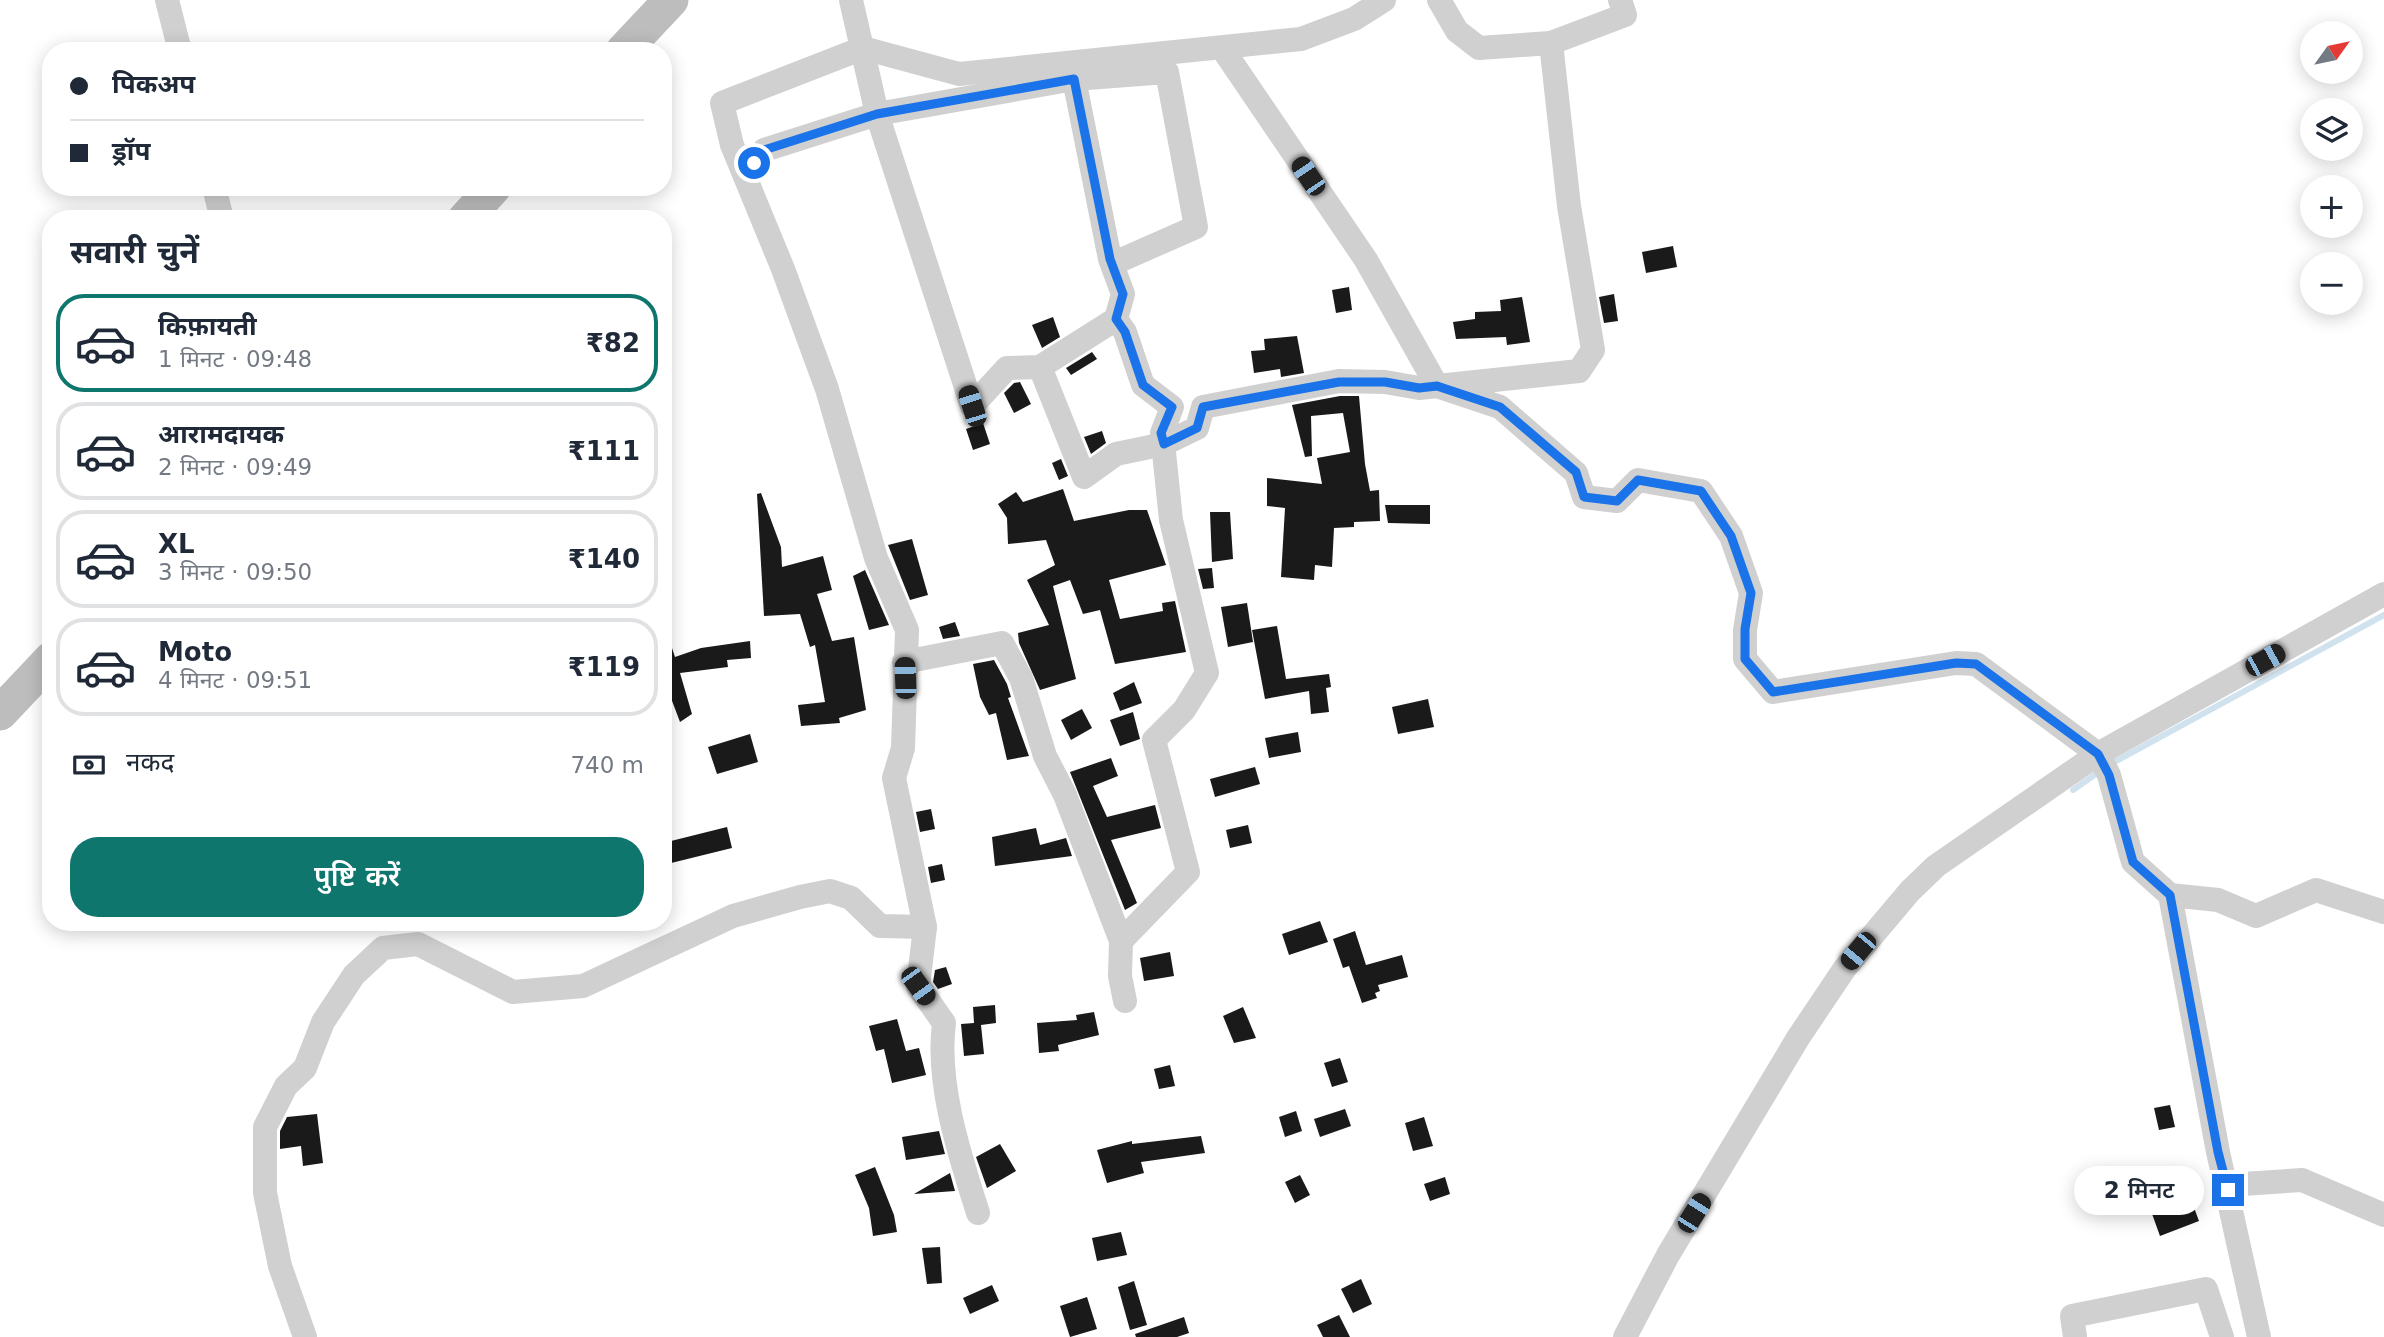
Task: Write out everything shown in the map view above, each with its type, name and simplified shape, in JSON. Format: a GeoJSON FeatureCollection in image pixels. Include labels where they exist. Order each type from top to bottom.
{"type":"FeatureCollection","features":[{"type":"Feature","properties":{"kind":"street"},"geometry":{"type":"LineString","coordinates":[[167,0],[178,42]]}},
{"type":"Feature","properties":{"kind":"street"},"geometry":{"type":"LineString","coordinates":[[631,42],[671,0]]}},
{"type":"Feature","properties":{"kind":"street"},"geometry":{"type":"LineString","coordinates":[[851,0],[877,114],[972,406],[1007,368],[1040,367],[1116,319],[1123,294],[1112,264],[1074,79]]}},
{"type":"Feature","properties":{"kind":"street"},"geometry":{"type":"LineString","coordinates":[[978,1213],[956,1144],[941,1046],[944,1023],[918,986],[925,927],[894,778],[903,748],[907,630],[876,558],[827,389],[732,145],[722,103],[863,48],[959,74],[1301,39],[1354,19],[1384,0]]}},
{"type":"Feature","properties":{"kind":"street"},"geometry":{"type":"LineString","coordinates":[[1439,0],[1457,31],[1479,48],[1551,43],[1625,15],[1620,0]]}},
{"type":"Feature","properties":{"kind":"street"},"geometry":{"type":"LineString","coordinates":[[1040,367],[1084,477],[1115,454],[1164,444],[1197,428],[1203,407],[1339,382],[1385,382],[1419,388],[1579,371],[1593,350],[1569,206],[1551,43]]}},
{"type":"Feature","properties":{"kind":"street"},"geometry":{"type":"LineString","coordinates":[[1222,48],[1366,261],[1437,386],[1500,407],[1576,472],[1584,497],[1617,501],[1638,480],[1701,491],[1731,536],[1751,593],[1745,629],[1745,659],[1773,692],[1956,663],[1976,664],[2103,763],[2133,862],[2170,895],[2218,900],[2256,916],[2316,890],[2384,912]]}},
{"type":"Feature","properties":{"kind":"street"},"geometry":{"type":"LineString","coordinates":[[745,176],[764,150],[877,114],[1074,79],[1167,72],[1196,228],[1112,264]]}},
{"type":"Feature","properties":{"kind":"street"},"geometry":{"type":"LineString","coordinates":[[473,210],[486,196]]}},
{"type":"Feature","properties":{"kind":"street"},"geometry":{"type":"LineString","coordinates":[[1116,319],[1125,332],[1143,385],[1172,407],[1161,433],[1171,520],[1207,673],[1184,710],[1154,740],[1188,872],[1121,940]]}},
{"type":"Feature","properties":{"kind":"street"},"geometry":{"type":"LineString","coordinates":[[1625,1337],[1668,1255],[1798,1038],[1845,968],[1910,891],[1936,866],[2384,594]]}},
{"type":"Feature","properties":{"kind":"street"},"geometry":{"type":"LineString","coordinates":[[904,662],[1002,643],[1021,678],[1045,756],[1065,795],[1121,940],[1120,976],[1125,1001]]}},
{"type":"Feature","properties":{"kind":"street"},"geometry":{"type":"LineString","coordinates":[[0,713],[42,669]]}},
{"type":"Feature","properties":{"kind":"street"},"geometry":{"type":"LineString","coordinates":[[305,1337],[281,1266],[265,1193],[265,1127],[286,1086],[305,1068],[323,1022],[354,975],[383,948],[418,944],[513,992],[583,986],[733,916],[830,891],[851,898],[880,926],[925,927]]}},
{"type":"Feature","properties":{"kind":"street"},"geometry":{"type":"LineString","coordinates":[[2170,895],[2218,1152],[2259,1337]]}},
{"type":"Feature","properties":{"kind":"street"},"geometry":{"type":"LineString","coordinates":[[2227,1185],[2302,1180],[2384,1214]]}},
{"type":"Feature","properties":{"kind":"street"},"geometry":{"type":"LineString","coordinates":[[2075,1337],[2072,1316],[2206,1289],[2222,1337]]}},
{"type":"Feature","properties":{"kind":"building"},"geometry":{"type":"Polygon","coordinates":[[[1673,246],[1677,267],[1646,273],[1642,252],[1673,246]]]}},
{"type":"Feature","properties":{"kind":"building"},"geometry":{"type":"Polygon","coordinates":[[[1349,287],[1352,310],[1336,313],[1332,290],[1349,287]]]}},
{"type":"Feature","properties":{"kind":"building"},"geometry":{"type":"Polygon","coordinates":[[[1614,294],[1618,321],[1604,323],[1599,297],[1614,294]]]}},
{"type":"Feature","properties":{"kind":"building"},"geometry":{"type":"Polygon","coordinates":[[[1522,297],[1530,342],[1507,345],[1506,337],[1456,339],[1453,322],[1475,319],[1475,312],[1501,311],[1500,300],[1522,297]]]}},
{"type":"Feature","properties":{"kind":"building"},"geometry":{"type":"Polygon","coordinates":[[[1053,317],[1060,337],[1042,348],[1032,325],[1053,317]]]}},
{"type":"Feature","properties":{"kind":"building"},"geometry":{"type":"Polygon","coordinates":[[[1297,336],[1304,373],[1281,377],[1280,369],[1254,373],[1251,351],[1265,350],[1264,339],[1297,336]]]}},
{"type":"Feature","properties":{"kind":"building"},"geometry":{"type":"Polygon","coordinates":[[[1092,352],[1097,359],[1071,375],[1066,368],[1092,352]]]}},
{"type":"Feature","properties":{"kind":"building"},"geometry":{"type":"Polygon","coordinates":[[[1020,382],[1031,404],[1014,413],[1004,393],[1014,383],[1020,382]]]}},
{"type":"Feature","properties":{"kind":"building"},"geometry":{"type":"Polygon","coordinates":[[[1340,396],[1359,396],[1365,464],[1370,491],[1379,490],[1380,521],[1354,522],[1354,527],[1334,528],[1332,567],[1315,565],[1314,580],[1281,577],[1285,508],[1267,506],[1267,478],[1322,484],[1317,458],[1350,452],[1343,413],[1311,416],[1312,456],[1305,457],[1292,405],[1340,396]]]}},
{"type":"Feature","properties":{"kind":"building"},"geometry":{"type":"Polygon","coordinates":[[[983,423],[990,444],[973,450],[966,429],[983,423]]]}},
{"type":"Feature","properties":{"kind":"building"},"geometry":{"type":"Polygon","coordinates":[[[1102,431],[1106,443],[1091,454],[1084,437],[1102,431]]]}},
{"type":"Feature","properties":{"kind":"building"},"geometry":{"type":"Polygon","coordinates":[[[1061,459],[1068,476],[1059,480],[1052,463],[1061,459]]]}},
{"type":"Feature","properties":{"kind":"building"},"geometry":{"type":"Polygon","coordinates":[[[1063,489],[1074,521],[1129,510],[1147,510],[1166,565],[1109,580],[1120,619],[1163,611],[1162,603],[1175,601],[1186,652],[1115,664],[1100,610],[1083,614],[1070,580],[1053,586],[1076,679],[1040,690],[1019,643],[1018,633],[1049,625],[1027,580],[1055,565],[1046,540],[1008,544],[1007,518],[998,504],[1016,492],[1023,502],[1063,489]]]}},
{"type":"Feature","properties":{"kind":"building"},"geometry":{"type":"Polygon","coordinates":[[[761,493],[781,547],[782,567],[823,556],[832,590],[817,594],[832,641],[854,637],[866,710],[839,718],[840,723],[801,726],[798,705],[825,702],[815,645],[810,647],[800,614],[764,616],[757,494],[761,493]]]}},
{"type":"Feature","properties":{"kind":"building"},"geometry":{"type":"Polygon","coordinates":[[[1385,505],[1430,505],[1430,524],[1388,523],[1385,505]]]}},
{"type":"Feature","properties":{"kind":"building"},"geometry":{"type":"Polygon","coordinates":[[[1210,512],[1230,512],[1233,559],[1212,562],[1210,512]]]}},
{"type":"Feature","properties":{"kind":"building"},"geometry":{"type":"Polygon","coordinates":[[[912,539],[928,595],[910,600],[888,545],[912,539]]]}},
{"type":"Feature","properties":{"kind":"building"},"geometry":{"type":"Polygon","coordinates":[[[1212,568],[1214,588],[1203,589],[1198,569],[1212,568]]]}},
{"type":"Feature","properties":{"kind":"building"},"geometry":{"type":"Polygon","coordinates":[[[865,570],[889,625],[869,630],[853,576],[865,570]]]}},
{"type":"Feature","properties":{"kind":"building"},"geometry":{"type":"Polygon","coordinates":[[[1247,603],[1253,642],[1228,647],[1221,607],[1247,603]]]}},
{"type":"Feature","properties":{"kind":"building"},"geometry":{"type":"Polygon","coordinates":[[[955,622],[960,636],[943,639],[939,627],[955,622]]]}},
{"type":"Feature","properties":{"kind":"building"},"geometry":{"type":"Polygon","coordinates":[[[1277,626],[1286,679],[1329,674],[1331,687],[1326,688],[1329,712],[1311,714],[1309,691],[1265,699],[1252,630],[1277,626]]]}},
{"type":"Feature","properties":{"kind":"building"},"geometry":{"type":"Polygon","coordinates":[[[750,641],[751,658],[727,660],[728,667],[680,673],[692,714],[680,722],[672,701],[672,648],[675,657],[701,648],[750,641]]]}},
{"type":"Feature","properties":{"kind":"building"},"geometry":{"type":"Polygon","coordinates":[[[994,660],[1007,684],[1011,697],[1008,698],[1029,756],[1007,760],[996,713],[989,715],[980,697],[973,664],[994,660]]]}},
{"type":"Feature","properties":{"kind":"building"},"geometry":{"type":"Polygon","coordinates":[[[1134,682],[1142,703],[1120,711],[1113,693],[1134,682]]]}},
{"type":"Feature","properties":{"kind":"building"},"geometry":{"type":"Polygon","coordinates":[[[1428,699],[1434,727],[1398,734],[1392,707],[1428,699]]]}},
{"type":"Feature","properties":{"kind":"building"},"geometry":{"type":"Polygon","coordinates":[[[1082,709],[1092,728],[1071,740],[1061,720],[1082,709]]]}},
{"type":"Feature","properties":{"kind":"building"},"geometry":{"type":"Polygon","coordinates":[[[1133,712],[1140,739],[1120,746],[1110,720],[1133,712]]]}},
{"type":"Feature","properties":{"kind":"building"},"geometry":{"type":"Polygon","coordinates":[[[1298,732],[1301,752],[1269,758],[1265,738],[1298,732]]]}},
{"type":"Feature","properties":{"kind":"building"},"geometry":{"type":"Polygon","coordinates":[[[750,734],[758,762],[717,774],[708,747],[750,734]]]}},
{"type":"Feature","properties":{"kind":"building"},"geometry":{"type":"Polygon","coordinates":[[[1111,758],[1118,776],[1093,786],[1107,817],[1155,805],[1161,828],[1111,840],[1137,903],[1125,910],[1070,772],[1111,758]]]}},
{"type":"Feature","properties":{"kind":"building"},"geometry":{"type":"Polygon","coordinates":[[[1255,767],[1260,784],[1215,797],[1210,779],[1255,767]]]}},
{"type":"Feature","properties":{"kind":"building"},"geometry":{"type":"Polygon","coordinates":[[[931,809],[935,829],[920,832],[916,812],[931,809]]]}},
{"type":"Feature","properties":{"kind":"building"},"geometry":{"type":"Polygon","coordinates":[[[1248,825],[1252,843],[1230,848],[1226,830],[1248,825]]]}},
{"type":"Feature","properties":{"kind":"building"},"geometry":{"type":"Polygon","coordinates":[[[727,827],[732,848],[672,863],[672,841],[727,827]]]}},
{"type":"Feature","properties":{"kind":"building"},"geometry":{"type":"Polygon","coordinates":[[[1036,828],[1040,845],[1066,838],[1072,856],[995,866],[992,837],[1036,828]]]}},
{"type":"Feature","properties":{"kind":"building"},"geometry":{"type":"Polygon","coordinates":[[[942,864],[945,880],[931,883],[928,867],[942,864]]]}},
{"type":"Feature","properties":{"kind":"building"},"geometry":{"type":"Polygon","coordinates":[[[1320,921],[1328,942],[1289,955],[1282,934],[1320,921]]]}},
{"type":"Feature","properties":{"kind":"building"},"geometry":{"type":"Polygon","coordinates":[[[1355,931],[1366,965],[1402,955],[1408,977],[1378,985],[1380,991],[1375,993],[1377,998],[1362,1003],[1349,966],[1343,968],[1333,939],[1355,931]]]}},
{"type":"Feature","properties":{"kind":"building"},"geometry":{"type":"Polygon","coordinates":[[[1170,952],[1174,976],[1144,981],[1140,958],[1170,952]]]}},
{"type":"Feature","properties":{"kind":"building"},"geometry":{"type":"Polygon","coordinates":[[[946,967],[952,984],[938,989],[933,982],[935,970],[946,967]]]}},
{"type":"Feature","properties":{"kind":"building"},"geometry":{"type":"Polygon","coordinates":[[[995,1005],[996,1023],[981,1025],[984,1054],[964,1056],[961,1024],[974,1023],[973,1007],[995,1005]]]}},
{"type":"Feature","properties":{"kind":"building"},"geometry":{"type":"Polygon","coordinates":[[[1243,1007],[1256,1038],[1234,1043],[1223,1016],[1243,1007]]]}},
{"type":"Feature","properties":{"kind":"building"},"geometry":{"type":"Polygon","coordinates":[[[1094,1012],[1099,1035],[1058,1045],[1059,1051],[1039,1053],[1037,1023],[1077,1020],[1076,1015],[1094,1012]]]}},
{"type":"Feature","properties":{"kind":"building"},"geometry":{"type":"Polygon","coordinates":[[[897,1019],[906,1051],[919,1048],[926,1075],[892,1083],[884,1049],[876,1051],[869,1026],[897,1019]]]}},
{"type":"Feature","properties":{"kind":"building"},"geometry":{"type":"Polygon","coordinates":[[[1340,1058],[1348,1082],[1332,1087],[1324,1063],[1340,1058]]]}},
{"type":"Feature","properties":{"kind":"building"},"geometry":{"type":"Polygon","coordinates":[[[1170,1065],[1175,1086],[1159,1089],[1154,1069],[1170,1065]]]}},
{"type":"Feature","properties":{"kind":"building"},"geometry":{"type":"Polygon","coordinates":[[[2170,1105],[2175,1127],[2159,1130],[2154,1108],[2170,1105]]]}},
{"type":"Feature","properties":{"kind":"building"},"geometry":{"type":"Polygon","coordinates":[[[1345,1109],[1351,1126],[1320,1137],[1314,1119],[1345,1109]]]}},
{"type":"Feature","properties":{"kind":"building"},"geometry":{"type":"Polygon","coordinates":[[[1296,1111],[1302,1131],[1285,1137],[1279,1117],[1296,1111]]]}},
{"type":"Feature","properties":{"kind":"building"},"geometry":{"type":"Polygon","coordinates":[[[317,1114],[323,1163],[303,1166],[301,1146],[280,1149],[280,1131],[287,1117],[317,1114]]]}},
{"type":"Feature","properties":{"kind":"building"},"geometry":{"type":"Polygon","coordinates":[[[1424,1117],[1433,1146],[1413,1151],[1405,1123],[1424,1117]]]}},
{"type":"Feature","properties":{"kind":"building"},"geometry":{"type":"Polygon","coordinates":[[[939,1131],[945,1154],[906,1160],[902,1137],[939,1131]]]}},
{"type":"Feature","properties":{"kind":"building"},"geometry":{"type":"Polygon","coordinates":[[[1201,1136],[1205,1153],[1141,1162],[1144,1173],[1107,1183],[1097,1150],[1132,1141],[1132,1144],[1201,1136]]]}},
{"type":"Feature","properties":{"kind":"building"},"geometry":{"type":"Polygon","coordinates":[[[1000,1144],[1016,1171],[987,1188],[976,1157],[1000,1144]]]}},
{"type":"Feature","properties":{"kind":"building"},"geometry":{"type":"Polygon","coordinates":[[[875,1167],[894,1215],[897,1232],[873,1236],[869,1208],[855,1175],[875,1167]]]}},
{"type":"Feature","properties":{"kind":"building"},"geometry":{"type":"Polygon","coordinates":[[[950,1173],[955,1191],[914,1194],[950,1173]]]}},
{"type":"Feature","properties":{"kind":"building"},"geometry":{"type":"Polygon","coordinates":[[[1300,1175],[1310,1195],[1295,1203],[1285,1182],[1300,1175]]]}},
{"type":"Feature","properties":{"kind":"building"},"geometry":{"type":"Polygon","coordinates":[[[1445,1177],[1450,1194],[1430,1201],[1424,1184],[1445,1177]]]}},
{"type":"Feature","properties":{"kind":"building"},"geometry":{"type":"Polygon","coordinates":[[[2190,1197],[2199,1221],[2160,1236],[2151,1211],[2190,1197]]]}},
{"type":"Feature","properties":{"kind":"building"},"geometry":{"type":"Polygon","coordinates":[[[1121,1232],[1127,1255],[1097,1261],[1092,1238],[1121,1232]]]}},
{"type":"Feature","properties":{"kind":"building"},"geometry":{"type":"Polygon","coordinates":[[[940,1247],[942,1283],[927,1284],[922,1248],[940,1247]]]}},
{"type":"Feature","properties":{"kind":"building"},"geometry":{"type":"Polygon","coordinates":[[[1361,1279],[1372,1304],[1353,1313],[1341,1289],[1361,1279]]]}},
{"type":"Feature","properties":{"kind":"building"},"geometry":{"type":"Polygon","coordinates":[[[1134,1281],[1147,1325],[1130,1330],[1118,1287],[1134,1281]]]}},
{"type":"Feature","properties":{"kind":"building"},"geometry":{"type":"Polygon","coordinates":[[[992,1285],[999,1301],[970,1314],[963,1298],[992,1285]]]}},
{"type":"Feature","properties":{"kind":"building"},"geometry":{"type":"Polygon","coordinates":[[[1087,1297],[1097,1329],[1070,1337],[1060,1306],[1087,1297]]]}},
{"type":"Feature","properties":{"kind":"building"},"geometry":{"type":"Polygon","coordinates":[[[1339,1315],[1350,1337],[1323,1337],[1317,1325],[1339,1315]]]}},
{"type":"Feature","properties":{"kind":"building"},"geometry":{"type":"Polygon","coordinates":[[[1184,1317],[1189,1333],[1177,1337],[1136,1337],[1135,1334],[1184,1317]]]}},
{"type":"Feature","properties":{"kind":"waterway"},"geometry":{"type":"LineString","coordinates":[[2109,765],[2384,615]]}},
{"type":"Feature","properties":{"kind":"waterway"},"geometry":{"type":"LineString","coordinates":[[2073,790],[2100,771]]}},
{"type":"Feature","properties":{"kind":"route"},"geometry":{"type":"LineString","coordinates":[[754,163],[764,150],[877,114],[1074,79],[1080,95],[1089,160],[1110,259],[1123,294],[1116,319],[1125,332],[1143,385],[1172,407],[1161,433],[1164,444],[1197,428],[1203,407],[1339,382],[1385,382],[1419,388],[1437,386],[1500,407],[1576,472],[1584,497],[1617,501],[1638,480],[1701,491],[1731,536],[1751,593],[1745,629],[1745,659],[1773,692],[1956,663],[1976,664],[2098,754],[2109,775],[2133,862],[2170,895],[2218,1152],[2228,1190]]}}]}
